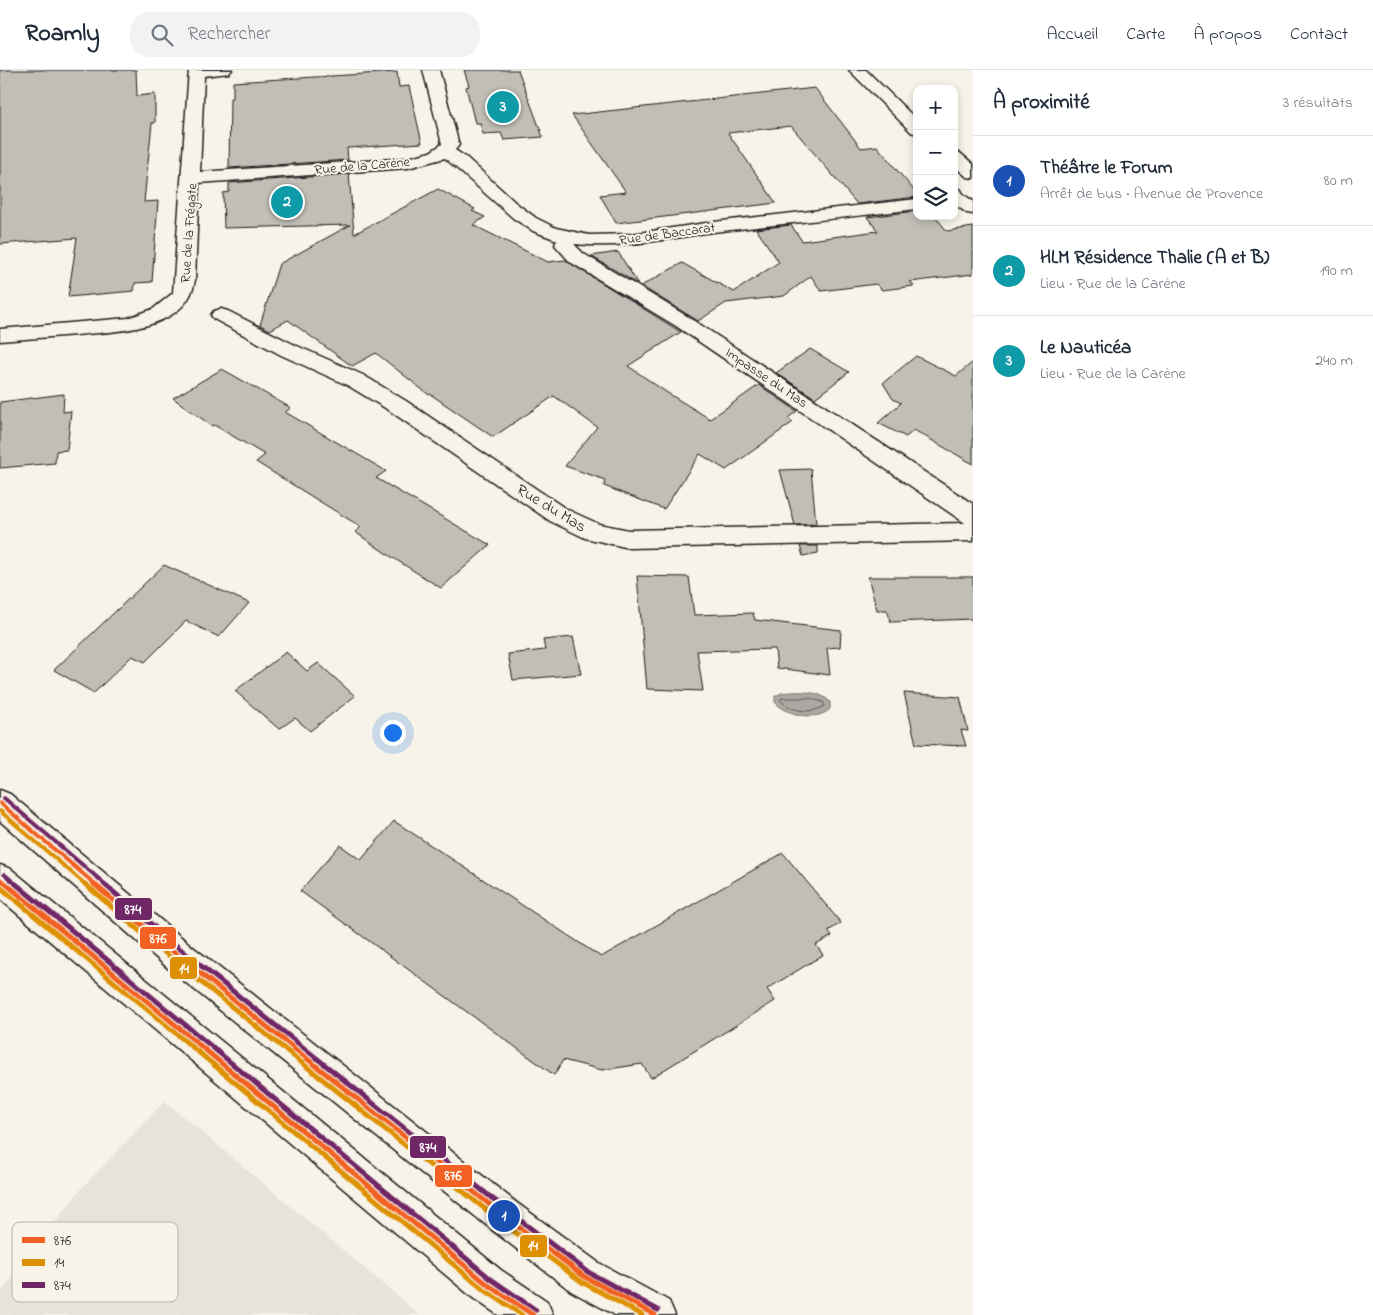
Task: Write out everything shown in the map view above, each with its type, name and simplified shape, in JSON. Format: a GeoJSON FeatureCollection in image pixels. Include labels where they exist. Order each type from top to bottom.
{"type":"FeatureCollection","features":[{"type":"Feature","properties":{"kind":"street"},"geometry":{"type":"LineString","coordinates":[[197,71],[224,70]]}},
{"type":"Feature","properties":{"kind":"street"},"geometry":{"type":"LineString","coordinates":[[431,70],[451,145],[445,152]]}},
{"type":"Feature","properties":{"kind":"street"},"geometry":{"type":"LineString","coordinates":[[857,70],[913,125]]}},
{"type":"Feature","properties":{"kind":"street","name":"Rue de la Frégate"},"geometry":{"type":"LineString","coordinates":[[0,335],[128,324],[160,313],[172,306],[183,293],[192,178],[197,71]]}},
{"type":"Feature","properties":{"kind":"street","name":"Rue de Baccarat"},"geometry":{"type":"LineString","coordinates":[[445,152],[455,155],[473,174],[533,225],[566,238],[607,241],[710,227],[913,204]]}},
{"type":"Feature","properties":{"kind":"street","name":"Rue de la Carène"},"geometry":{"type":"LineString","coordinates":[[192,178],[408,163],[432,158],[445,152]]}},
{"type":"Feature","properties":{"kind":"street"},"geometry":{"type":"LineString","coordinates":[[958,161],[973,174],[957,181],[959,197]]}},
{"type":"Feature","properties":{"kind":"street","name":"Impasse du Mas"},"geometry":{"type":"LineString","coordinates":[[566,238],[564,245],[577,258],[683,322],[960,506],[973,517]]}},
{"type":"Feature","properties":{"kind":"street","name":"Rue du Mas"},"geometry":{"type":"LineString","coordinates":[[221,314],[288,350],[355,380],[398,406],[558,515],[594,532],[629,538],[973,532]]}},
{"type":"Feature","properties":{"kind":"street"},"geometry":{"type":"LineString","coordinates":[[0,803],[181,958],[504,1216],[585,1277],[655,1315]]}},
{"type":"Feature","properties":{"kind":"street"},"geometry":{"type":"LineString","coordinates":[[0,879],[487,1284],[532,1315]]}},
{"type":"Feature","properties":{"kind":"shaded area"},"geometry":{"type":"Polygon","coordinates":[[[165,1101],[420,1315],[0,1315],[0,1293],[12,1278],[12,1302],[178,1302],[178,1222],[55,1222],[80,1190],[165,1101]]]}},
{"type":"Feature","properties":{"kind":"water"},"geometry":{"type":"Polygon","coordinates":[[[801,692],[820,695],[830,702],[830,709],[824,713],[810,716],[794,713],[780,707],[775,702],[775,696],[782,693],[801,692]]]}},
{"type":"Feature","properties":{"kind":"building"},"geometry":{"type":"Polygon","coordinates":[[[0,70],[136,70],[137,96],[155,94],[155,123],[152,123],[144,202],[158,201],[152,282],[135,283],[134,291],[68,297],[77,238],[0,244],[0,70]]]}},
{"type":"Feature","properties":{"kind":"building"},"geometry":{"type":"Polygon","coordinates":[[[464,70],[518,70],[543,137],[504,140],[501,133],[483,134],[480,123],[475,123],[466,87],[469,86],[464,70]]]}},
{"type":"Feature","properties":{"kind":"building"},"geometry":{"type":"Polygon","coordinates":[[[397,72],[399,87],[409,86],[422,143],[347,148],[348,160],[229,168],[230,98],[233,98],[233,82],[397,72]]]}},
{"type":"Feature","properties":{"kind":"building"},"geometry":{"type":"Polygon","coordinates":[[[815,88],[861,148],[877,146],[913,189],[913,197],[857,204],[791,126],[728,133],[776,203],[616,223],[600,195],[626,192],[572,115],[815,88]]]}},
{"type":"Feature","properties":{"kind":"building"},"geometry":{"type":"Polygon","coordinates":[[[349,174],[354,234],[438,189],[475,209],[472,211],[485,217],[473,225],[548,262],[565,260],[681,332],[628,366],[666,392],[710,419],[759,385],[797,411],[788,418],[793,422],[726,470],[700,454],[664,509],[604,486],[605,480],[565,466],[597,427],[554,396],[493,437],[429,395],[376,353],[352,366],[288,320],[270,330],[260,325],[279,264],[350,225],[224,228],[223,193],[229,192],[229,183],[349,174]]]}},
{"type":"Feature","properties":{"kind":"building"},"geometry":{"type":"Polygon","coordinates":[[[913,211],[913,220],[938,220],[947,231],[973,227],[973,274],[910,282],[914,286],[882,290],[876,284],[821,291],[811,276],[784,296],[726,303],[698,321],[641,286],[682,263],[734,292],[779,262],[756,229],[791,225],[802,241],[878,231],[867,217],[913,211]]]}},
{"type":"Feature","properties":{"kind":"building"},"geometry":{"type":"Polygon","coordinates":[[[618,252],[638,284],[591,256],[618,252]]]}},
{"type":"Feature","properties":{"kind":"building"},"geometry":{"type":"Polygon","coordinates":[[[810,349],[849,372],[815,398],[776,373],[810,349]]]}},
{"type":"Feature","properties":{"kind":"building"},"geometry":{"type":"Polygon","coordinates":[[[916,356],[956,376],[973,362],[973,464],[914,430],[906,437],[878,423],[901,403],[893,399],[883,383],[916,356]]]}},
{"type":"Feature","properties":{"kind":"building"},"geometry":{"type":"Polygon","coordinates":[[[222,369],[291,408],[285,412],[386,471],[376,478],[490,545],[441,588],[387,554],[355,532],[361,527],[256,462],[265,455],[214,425],[212,426],[173,398],[222,369]]]}},
{"type":"Feature","properties":{"kind":"building"},"geometry":{"type":"Polygon","coordinates":[[[64,394],[63,412],[71,411],[67,450],[56,451],[55,463],[0,468],[0,402],[64,394]]]}},
{"type":"Feature","properties":{"kind":"building"},"geometry":{"type":"Polygon","coordinates":[[[811,469],[816,524],[795,525],[780,470],[811,469]]]}},
{"type":"Feature","properties":{"kind":"building"},"geometry":{"type":"Polygon","coordinates":[[[800,546],[818,546],[818,553],[803,556],[800,546]]]}},
{"type":"Feature","properties":{"kind":"building"},"geometry":{"type":"Polygon","coordinates":[[[164,565],[249,603],[219,637],[186,621],[145,662],[132,656],[94,693],[54,670],[164,565]]]}},
{"type":"Feature","properties":{"kind":"building"},"geometry":{"type":"Polygon","coordinates":[[[637,576],[689,577],[694,615],[753,613],[755,620],[841,630],[840,647],[827,648],[830,675],[777,668],[775,649],[697,651],[703,691],[647,689],[637,576]]]}},
{"type":"Feature","properties":{"kind":"building"},"geometry":{"type":"Polygon","coordinates":[[[868,577],[973,577],[973,619],[891,622],[887,610],[877,610],[868,577]]]}},
{"type":"Feature","properties":{"kind":"building"},"geometry":{"type":"Polygon","coordinates":[[[573,637],[581,674],[513,680],[508,654],[545,650],[543,640],[573,637]]]}},
{"type":"Feature","properties":{"kind":"building"},"geometry":{"type":"Polygon","coordinates":[[[286,652],[307,671],[318,663],[355,696],[310,731],[295,718],[279,729],[235,691],[286,652]]]}},
{"type":"Feature","properties":{"kind":"building"},"geometry":{"type":"Polygon","coordinates":[[[904,693],[960,697],[968,731],[961,730],[966,746],[916,744],[904,693]]]}},
{"type":"Feature","properties":{"kind":"building"},"geometry":{"type":"Polygon","coordinates":[[[394,821],[601,957],[783,853],[841,923],[828,931],[832,936],[816,945],[823,955],[767,989],[775,1001],[651,1078],[642,1064],[602,1070],[563,1060],[554,1075],[300,891],[340,845],[361,860],[394,821]]]}},
{"type":"Feature","properties":{"kind":"transit line","name":"874"},"geometry":{"type":"LineString","coordinates":[[4,798],[185,953],[508,1211],[588,1272],[658,1310]]}},
{"type":"Feature","properties":{"kind":"transit line","name":"876"},"geometry":{"type":"LineString","coordinates":[[0,803],[181,958],[504,1216],[585,1277],[655,1315]]}},
{"type":"Feature","properties":{"kind":"transit line","name":"14"},"geometry":{"type":"LineString","coordinates":[[0,811],[177,963],[500,1221],[582,1282],[642,1315]]}},
{"type":"Feature","properties":{"kind":"transit line","name":"874"},"geometry":{"type":"LineString","coordinates":[[4,874],[491,1279],[536,1310]]}},
{"type":"Feature","properties":{"kind":"transit line","name":"876"},"geometry":{"type":"LineString","coordinates":[[0,879],[487,1284],[533,1315]]}},
{"type":"Feature","properties":{"kind":"transit line","name":"14"},"geometry":{"type":"LineString","coordinates":[[0,887],[483,1289],[522,1315]]}},
{"type":"Feature","properties":{"kind":"place","name":"Le Nauticéa"},"geometry":{"type":"Point","coordinates":[503,107]}},
{"type":"Feature","properties":{"kind":"place","name":"HLM Résidence Thalie (A et B)"},"geometry":{"type":"Point","coordinates":[287,202]}},
{"type":"Feature","properties":{"kind":"place","name":"Théâtre le Forum"},"geometry":{"type":"Point","coordinates":[504,1216]}}]}
